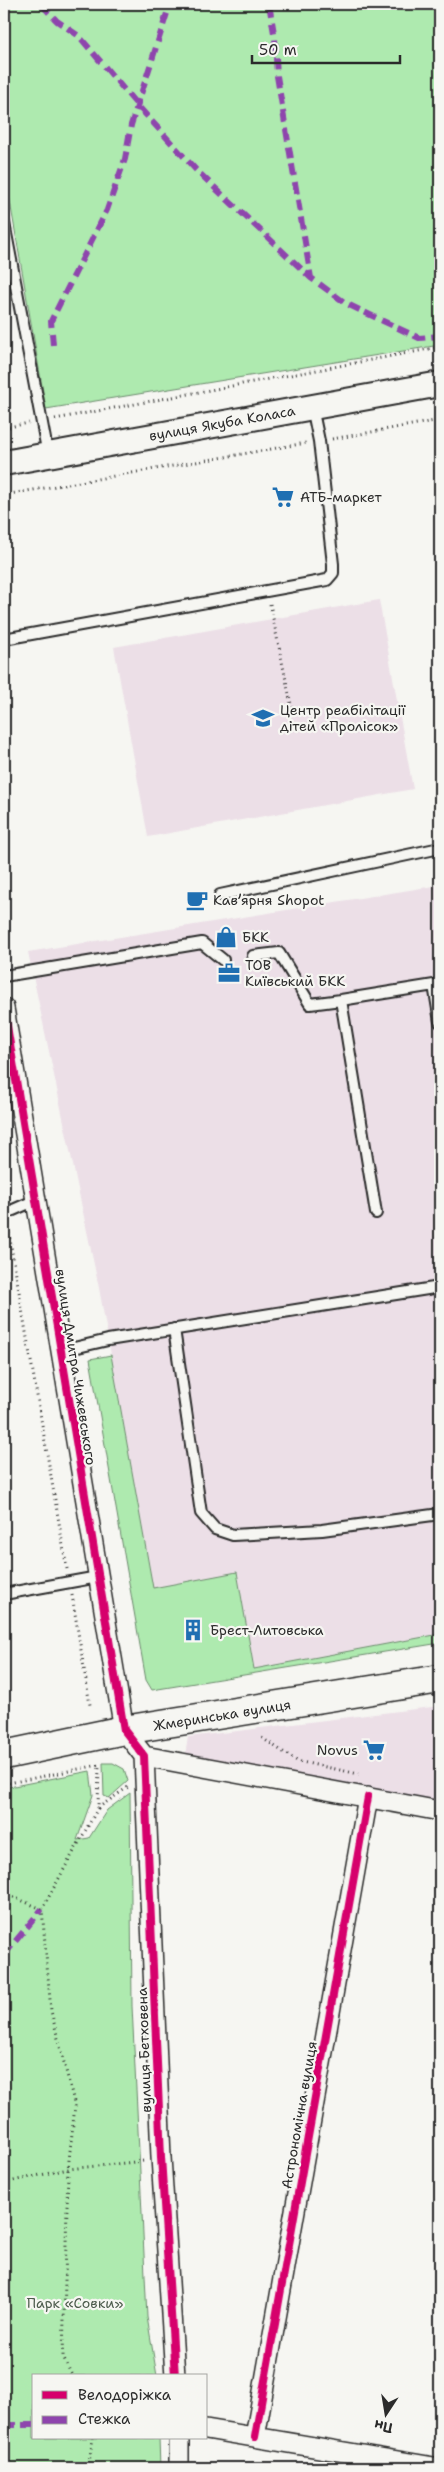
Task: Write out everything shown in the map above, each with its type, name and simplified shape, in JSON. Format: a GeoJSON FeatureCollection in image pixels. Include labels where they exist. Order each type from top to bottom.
{"type":"FeatureCollection","features":[{"type":"Feature","properties":{"kind":"main road","name":"Жмеринська вулиця"},"geometry":{"type":"LineString","coordinates":[[4,1755],[124,1730],[440,1679]]}},
{"type":"Feature","properties":{"kind":"street","name":"вулиця Якуба Коласа"},"geometry":{"type":"LineString","coordinates":[[4,463],[440,384]]}},
{"type":"Feature","properties":{"kind":"street","name":"вулиця Дмитра Чижевського"},"geometry":{"type":"LineString","coordinates":[[4,1008],[124,1730]]}},
{"type":"Feature","properties":{"kind":"street"},"geometry":{"type":"LineString","coordinates":[[124,1730],[144,1756],[440,1811]]}},
{"type":"Feature","properties":{"kind":"street","name":"вулиця Бетховена"},"geometry":{"type":"LineString","coordinates":[[144,1756],[161,2157],[175,2374]]}},
{"type":"Feature","properties":{"kind":"street","name":"Астрономічна вулиця"},"geometry":{"type":"LineString","coordinates":[[254,2437],[368,1797]]}},
{"type":"Feature","properties":{"kind":"street"},"geometry":{"type":"LineString","coordinates":[[208,2429],[440,2468]]}},
{"type":"Feature","properties":{"kind":"street"},"geometry":{"type":"LineString","coordinates":[[179,2440],[179,2468]]}},
{"type":"Feature","properties":{"kind":"lane"},"geometry":{"type":"LineString","coordinates":[[4,223],[48,455]]}},
{"type":"Feature","properties":{"kind":"lane"},"geometry":{"type":"LineString","coordinates":[[4,639],[327,580],[333,573],[319,441],[312,407]]}},
{"type":"Feature","properties":{"kind":"lane"},"geometry":{"type":"LineString","coordinates":[[220,895],[440,848]]}},
{"type":"Feature","properties":{"kind":"lane"},"geometry":{"type":"LineString","coordinates":[[4,976],[202,943],[223,960]]}},
{"type":"Feature","properties":{"kind":"lane"},"geometry":{"type":"LineString","coordinates":[[253,956],[279,953],[310,1004],[434,985],[440,1022]]}},
{"type":"Feature","properties":{"kind":"lane"},"geometry":{"type":"LineString","coordinates":[[341,1000],[376,1213]]}},
{"type":"Feature","properties":{"kind":"lane"},"geometry":{"type":"LineString","coordinates":[[5,1213],[36,1200]]}},
{"type":"Feature","properties":{"kind":"lane"},"geometry":{"type":"LineString","coordinates":[[61,1351],[108,1340],[440,1287]]}},
{"type":"Feature","properties":{"kind":"lane"},"geometry":{"type":"LineString","coordinates":[[174,1329],[201,1513],[215,1528],[233,1534],[322,1530],[440,1514]]}},
{"type":"Feature","properties":{"kind":"lane"},"geometry":{"type":"LineString","coordinates":[[4,1594],[98,1576]]}},
{"type":"Feature","properties":{"kind":"path"},"geometry":{"type":"LineString","coordinates":[[4,428],[440,347]]}},
{"type":"Feature","properties":{"kind":"path"},"geometry":{"type":"LineString","coordinates":[[4,495],[440,420]]}},
{"type":"Feature","properties":{"kind":"path"},"geometry":{"type":"LineString","coordinates":[[268,591],[292,708]]}},
{"type":"Feature","properties":{"kind":"path"},"geometry":{"type":"LineString","coordinates":[[5,1213],[90,1705]]}},
{"type":"Feature","properties":{"kind":"path"},"geometry":{"type":"LineString","coordinates":[[262,1738],[297,1761],[364,1776]]}},
{"type":"Feature","properties":{"kind":"path"},"geometry":{"type":"LineString","coordinates":[[4,1784],[99,1765],[98,1808]]}},
{"type":"Feature","properties":{"kind":"path"},"geometry":{"type":"LineString","coordinates":[[71,2374],[63,2356],[68,2169],[75,2106],[50,2012],[42,1909],[98,1808],[132,1784]]}},
{"type":"Feature","properties":{"kind":"path"},"geometry":{"type":"LineString","coordinates":[[4,1893],[42,1909]]}},
{"type":"Feature","properties":{"kind":"path"},"geometry":{"type":"LineString","coordinates":[[4,2183],[68,2169],[129,2164],[161,2157]]}},
{"type":"Feature","properties":{"kind":"path"},"geometry":{"type":"LineString","coordinates":[[88,2468],[93,2440]]}},
{"type":"Feature","properties":{"kind":"shaded area","name":"Центр реабілітації дітей «Пролісок»"},"geometry":{"type":"Polygon","coordinates":[[[379,600],[413,789],[148,837],[114,647],[379,600]]]}},
{"type":"Feature","properties":{"kind":"shaded area"},"geometry":{"type":"Polygon","coordinates":[[[440,885],[440,1634],[254,1669],[237,1572],[153,1588],[99,1288],[28,952],[440,885]]]}},
{"type":"Feature","properties":{"kind":"shaded area"},"geometry":{"type":"Polygon","coordinates":[[[440,1706],[440,1803],[185,1756],[188,1737],[440,1706]]]}},
{"type":"Feature","properties":{"kind":"green space"},"geometry":{"type":"Polygon","coordinates":[[[4,4],[440,4],[440,345],[46,409],[4,167],[4,4]]]}},
{"type":"Feature","properties":{"kind":"green space"},"geometry":{"type":"Polygon","coordinates":[[[111,1355],[153,1588],[237,1572],[254,1669],[440,1634],[440,1643],[152,1690],[146,1680],[90,1359],[111,1355]]]}},
{"type":"Feature","properties":{"kind":"green space"},"geometry":{"type":"Polygon","coordinates":[[[103,1763],[113,1763],[124,1769],[128,1781],[109,1798],[104,1796],[103,1763]]]}},
{"type":"Feature","properties":{"kind":"green space","name":"Парк «Совки»"},"geometry":{"type":"Polygon","coordinates":[[[90,1771],[93,1795],[77,1840],[89,1838],[107,1810],[130,1793],[132,2006],[147,2317],[157,2374],[32,2374],[32,2440],[159,2440],[160,2468],[4,2468],[4,1788],[90,1771]]]}},
{"type":"Feature","properties":{"kind":"marked path"},"geometry":{"type":"LineString","coordinates":[[41,4],[57,21],[79,36],[137,105],[196,170],[311,278],[347,304],[419,338],[440,336]]}},
{"type":"Feature","properties":{"kind":"marked path"},"geometry":{"type":"LineString","coordinates":[[53,345],[51,321],[107,210],[125,159],[131,125],[170,4]]}},
{"type":"Feature","properties":{"kind":"marked path"},"geometry":{"type":"LineString","coordinates":[[269,4],[275,39],[277,76],[311,278]]}},
{"type":"Feature","properties":{"kind":"marked path"},"geometry":{"type":"LineString","coordinates":[[4,1955],[42,1909]]}},
{"type":"Feature","properties":{"kind":"marked path"},"geometry":{"type":"LineString","coordinates":[[4,2425],[32,2425]]}},
{"type":"Feature","properties":{"kind":"cycle path"},"geometry":{"type":"LineString","coordinates":[[4,1008],[124,1730],[144,1756],[161,2157],[175,2374]]}},
{"type":"Feature","properties":{"kind":"cycle path"},"geometry":{"type":"LineString","coordinates":[[255,2437],[368,1797]]}},
{"type":"Feature","properties":{"kind":"place","name":"АТБ-маркет"},"geometry":{"type":"Point","coordinates":[283,497]}},
{"type":"Feature","properties":{"kind":"place","name":"Центр реабілітації дітей «Пролісок»"},"geometry":{"type":"Point","coordinates":[263,718]}},
{"type":"Feature","properties":{"kind":"place","name":"Кавʼярня Shopot"},"geometry":{"type":"Point","coordinates":[197,900]}},
{"type":"Feature","properties":{"kind":"place","name":"БКК"},"geometry":{"type":"Point","coordinates":[226,937]}},
{"type":"Feature","properties":{"kind":"place","name":"ТОВ Київський БКК"},"geometry":{"type":"Point","coordinates":[229,973]}},
{"type":"Feature","properties":{"kind":"place","name":"Брест-Литовська"},"geometry":{"type":"Point","coordinates":[193,1630]}},
{"type":"Feature","properties":{"kind":"place","name":"Novus"},"geometry":{"type":"Point","coordinates":[374,1750]}}]}
